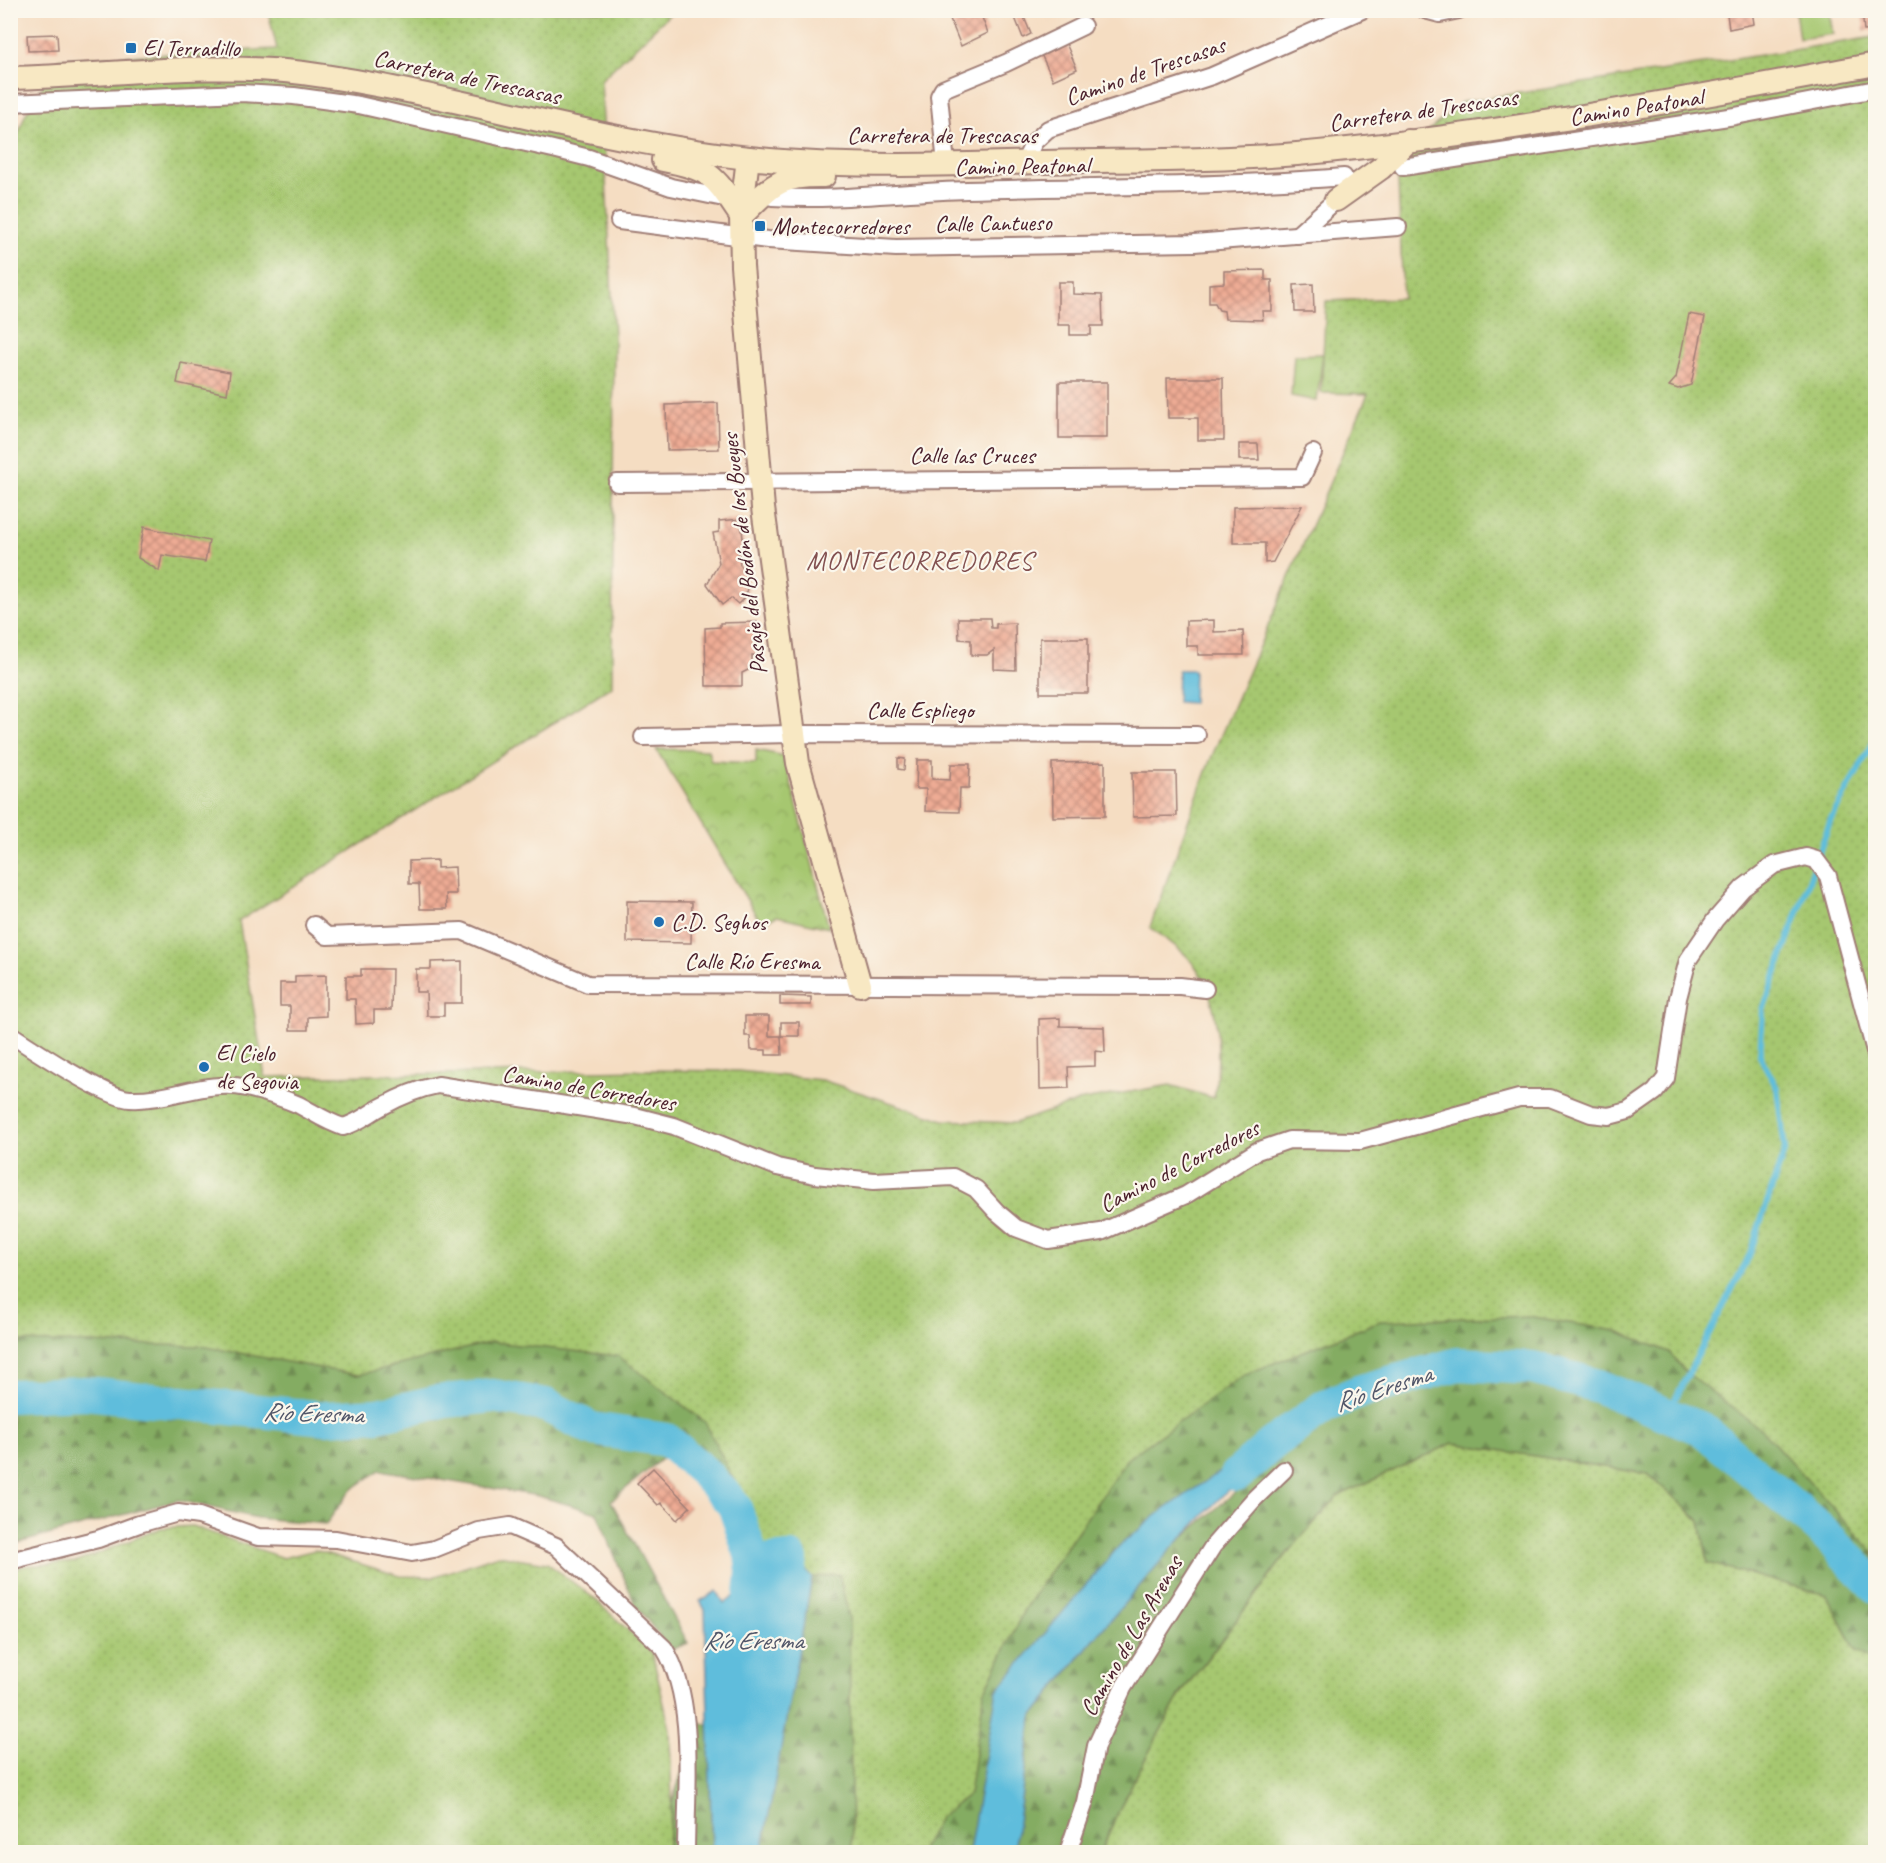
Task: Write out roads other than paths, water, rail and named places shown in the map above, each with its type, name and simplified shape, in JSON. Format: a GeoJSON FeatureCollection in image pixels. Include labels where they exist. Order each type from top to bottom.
{"type":"FeatureCollection","features":[{"type":"Feature","properties":{"kind":"street","name":"Camino de Trescasas"},"geometry":{"type":"LineString","coordinates":[[1024,163],[1034,142],[1048,129],[1212,76],[1362,10]]}},
{"type":"Feature","properties":{"kind":"street"},"geometry":{"type":"LineString","coordinates":[[1425,10],[1440,14],[1459,10]]}},
{"type":"Feature","properties":{"kind":"street"},"geometry":{"type":"LineString","coordinates":[[605,133],[640,154],[704,170],[718,184],[741,227],[771,188],[784,179],[806,176],[892,178],[939,163],[939,96],[943,89],[1006,63],[1083,26]]}},
{"type":"Feature","properties":{"kind":"street","name":"Carretera de Trescasas"},"geometry":{"type":"LineString","coordinates":[[10,78],[201,69],[281,71],[361,82],[668,146],[748,158],[804,161],[1024,163],[1237,158],[1365,147],[1615,110],[1875,64]]}},
{"type":"Feature","properties":{"kind":"street","name":"Camino Peatonal"},"geometry":{"type":"LineString","coordinates":[[1402,167],[1735,116],[1875,89]]}},
{"type":"Feature","properties":{"kind":"street"},"geometry":{"type":"LineString","coordinates":[[10,103],[241,93],[337,101],[554,149],[589,158],[671,187],[719,197]]}},
{"type":"Feature","properties":{"kind":"street"},"geometry":{"type":"LineString","coordinates":[[1296,235],[1336,200],[1381,168],[1408,141]]}},
{"type":"Feature","properties":{"kind":"street"},"geometry":{"type":"LineString","coordinates":[[1336,200],[1364,167],[1365,147]]}},
{"type":"Feature","properties":{"kind":"street","name":"Pasaje del Bodón de los Bueyes"},"geometry":{"type":"LineString","coordinates":[[748,158],[741,227],[760,480],[793,734],[798,763],[860,985]]}},
{"type":"Feature","properties":{"kind":"street","name":"Camino Peatonal"},"geometry":{"type":"LineString","coordinates":[[772,197],[866,197],[965,190],[1213,186],[1344,177]]}},
{"type":"Feature","properties":{"kind":"street","name":"Calle Cantueso"},"geometry":{"type":"LineString","coordinates":[[619,221],[741,227],[896,248],[1100,246],[1398,227]]}},
{"type":"Feature","properties":{"kind":"street","name":"Calle las Cruces"},"geometry":{"type":"LineString","coordinates":[[616,483],[1302,477],[1313,453]]}},
{"type":"Feature","properties":{"kind":"street","name":"Calle Espliego"},"geometry":{"type":"LineString","coordinates":[[643,737],[793,734],[1197,735]]}},
{"type":"Feature","properties":{"kind":"street","name":"Camino de Corredores"},"geometry":{"type":"LineString","coordinates":[[10,1034],[39,1054],[103,1089],[128,1099],[156,1096],[200,1086],[245,1087],[296,1104],[344,1127],[356,1123],[417,1089],[438,1085],[635,1116],[674,1126],[777,1167],[815,1175],[874,1181],[953,1177],[976,1189],[997,1212],[1016,1228],[1048,1240],[1101,1232],[1186,1195],[1257,1151],[1289,1140],[1360,1141],[1519,1098],[1550,1098],[1591,1114],[1609,1116],[1628,1111],[1655,1092],[1666,1078],[1678,998],[1688,960],[1715,920],[1743,888],[1774,865],[1791,858],[1806,857],[1816,860],[1828,876],[1875,1055]]}},
{"type":"Feature","properties":{"kind":"street","name":"Calle Río Eresma"},"geometry":{"type":"LineString","coordinates":[[314,925],[327,936],[462,931],[588,984],[1168,986],[1205,989]]}},
{"type":"Feature","properties":{"kind":"street","name":"Camino de Las Arenas"},"geometry":{"type":"LineString","coordinates":[[1068,1852],[1085,1802],[1096,1746],[1123,1688],[1213,1546],[1254,1499],[1284,1470]]}},
{"type":"Feature","properties":{"kind":"street"},"geometry":{"type":"LineString","coordinates":[[10,1561],[98,1539],[178,1513],[199,1516],[258,1537],[336,1539],[412,1552],[434,1549],[479,1531],[510,1526],[529,1532],[556,1546],[664,1648],[672,1662],[686,1719],[686,1852]]}},
{"type":"Feature","properties":{"kind":"water"},"geometry":{"type":"Polygon","coordinates":[[[1178,670],[1194,670],[1193,703],[1177,702],[1178,670]]]}},
{"type":"Feature","properties":{"kind":"water"},"geometry":{"type":"Polygon","coordinates":[[[1272,1444],[1173,1547],[1088,1646],[1032,1717],[1014,1852],[969,1852],[997,1690],[1119,1546],[1158,1514],[1212,1477],[1272,1444]]]}},
{"type":"Feature","properties":{"kind":"water","name":"Río Eresma"},"geometry":{"type":"Polygon","coordinates":[[[805,1569],[812,1578],[762,1852],[712,1852],[705,1610],[700,1601],[717,1591],[724,1603],[744,1588],[742,1572],[805,1569]]]}},
{"type":"Feature","properties":{"kind":"waterway"},"geometry":{"type":"LineString","coordinates":[[1667,1415],[1749,1256],[1785,1149],[1777,1088],[1760,1056],[1763,1010],[1831,819],[1876,738]]}},
{"type":"Feature","properties":{"kind":"waterway","name":"Río Eresma"},"geometry":{"type":"LineString","coordinates":[[1237,1475],[1272,1444],[1325,1406],[1361,1391],[1458,1364],[1533,1368],[1598,1386],[1702,1429],[1818,1527],[1876,1586]]}},
{"type":"Feature","properties":{"kind":"waterway","name":"Río Eresma"},"geometry":{"type":"LineString","coordinates":[[10,1396],[86,1393],[325,1418],[378,1415],[436,1402],[493,1396],[546,1405],[592,1429],[667,1440],[705,1473],[734,1505],[751,1555],[753,1571],[749,1616]]}},
{"type":"Feature","properties":{"kind":"waterway"},"geometry":{"type":"LineString","coordinates":[[752,1563],[791,1559],[786,1591],[772,1612]]}},
{"type":"Feature","properties":{"kind":"place","name":"El Terradillo"},"geometry":{"type":"Point","coordinates":[131,48]}},
{"type":"Feature","properties":{"kind":"place","name":"Montecorredores"},"geometry":{"type":"Point","coordinates":[760,226]}},
{"type":"Feature","properties":{"kind":"place","name":"C.D. Seghos"},"geometry":{"type":"Point","coordinates":[659,922]}},
{"type":"Feature","properties":{"kind":"place","name":"El Cielo de Segovia"},"geometry":{"type":"Point","coordinates":[204,1067]}},
{"type":"Feature","properties":{"kind":"district","name":"MONTECORREDORES"},"geometry":{"type":"Point","coordinates":[920,560]}}]}
